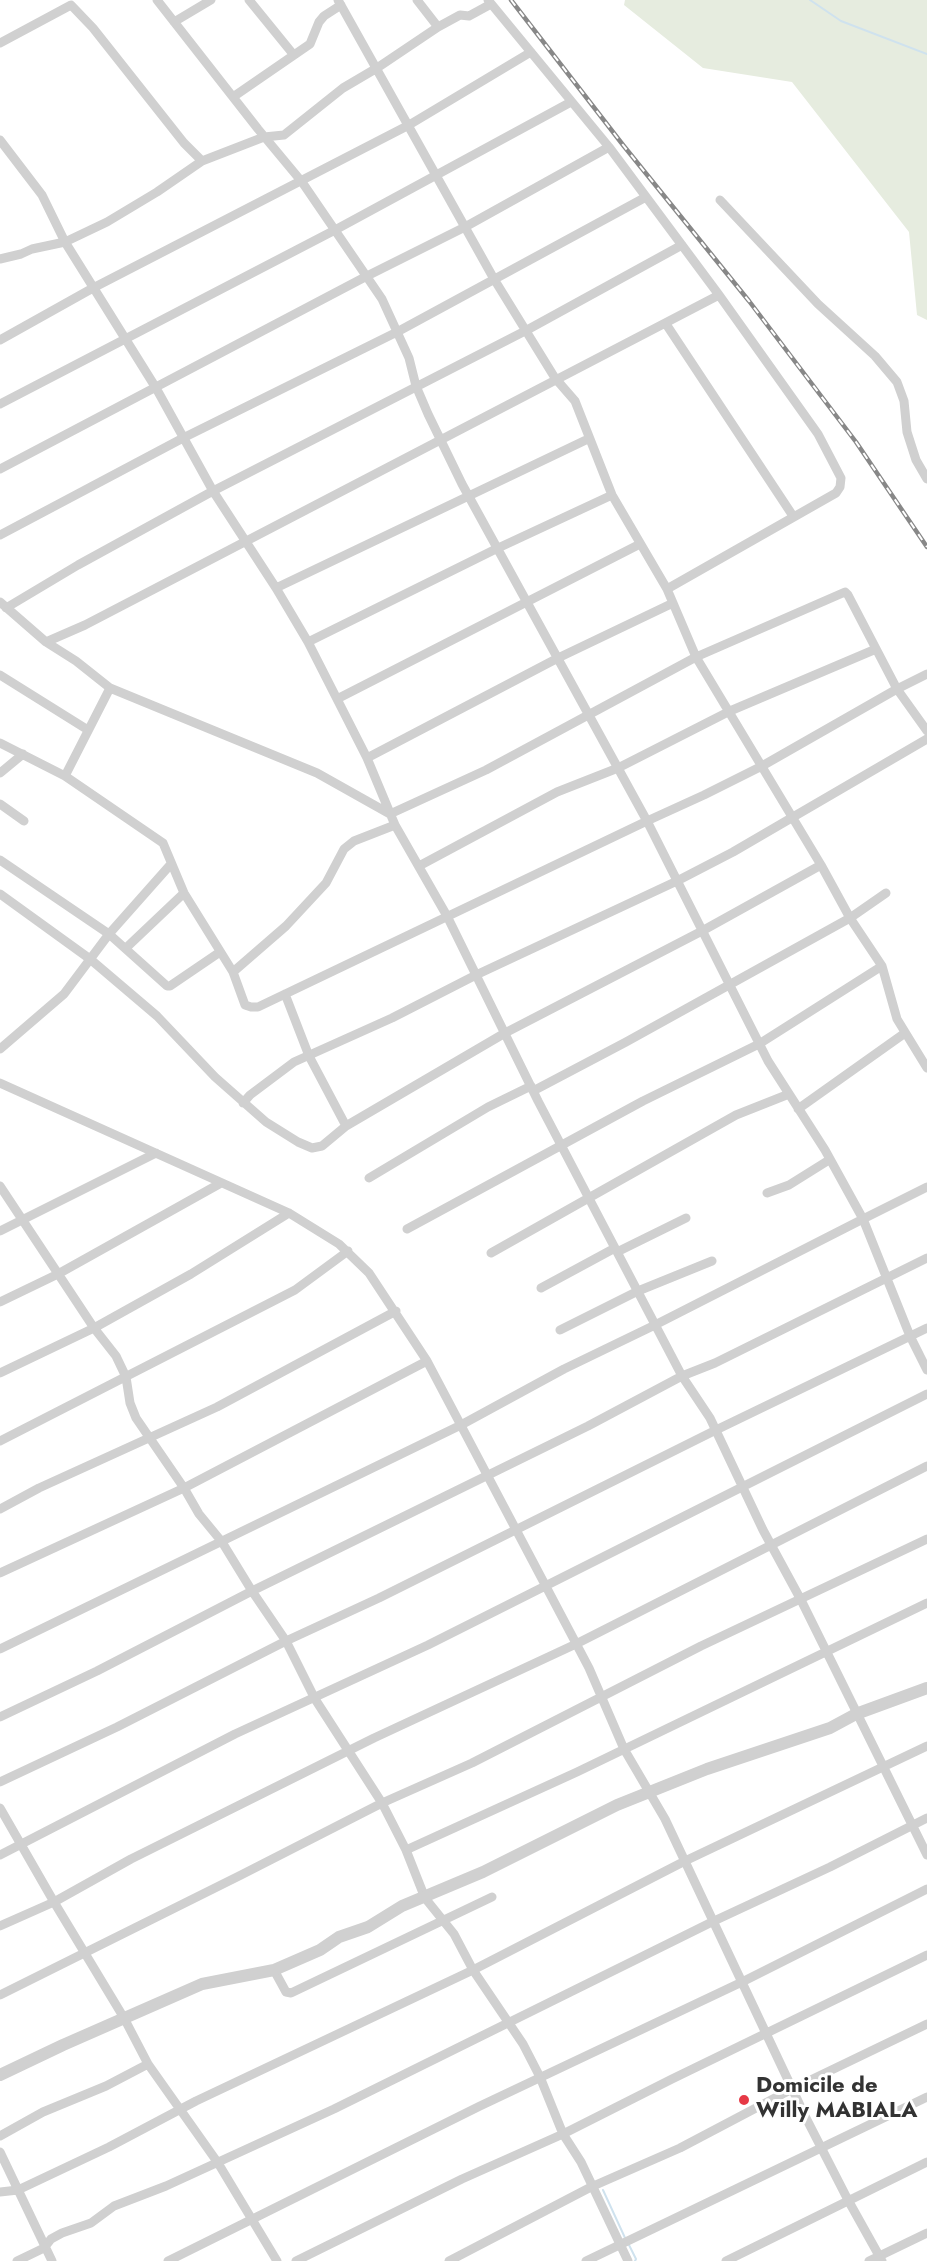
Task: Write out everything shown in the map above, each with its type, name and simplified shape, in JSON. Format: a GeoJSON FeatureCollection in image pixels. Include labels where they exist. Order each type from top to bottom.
{"type":"FeatureCollection","features":[{"type":"Feature","properties":{"kind":"street"},"geometry":{"type":"LineString","coordinates":[[157,0],[302,182],[382,299],[409,358],[416,386],[468,495],[618,768],[759,1044],[863,1219],[910,1336],[927,1370]]}},
{"type":"Feature","properties":{"kind":"street"},"geometry":{"type":"LineString","coordinates":[[174,22],[211,0]]}},
{"type":"Feature","properties":{"kind":"street"},"geometry":{"type":"LineString","coordinates":[[249,0],[294,54]]}},
{"type":"Feature","properties":{"kind":"street"},"geometry":{"type":"LineString","coordinates":[[417,0],[438,27]]}},
{"type":"Feature","properties":{"kind":"street"},"geometry":{"type":"LineString","coordinates":[[0,43],[70,2],[184,143],[202,161]]}},
{"type":"Feature","properties":{"kind":"street"},"geometry":{"type":"LineString","coordinates":[[0,259],[65,242],[107,222],[202,161],[264,136],[284,135],[343,88],[438,27],[460,15],[469,16],[490,2],[609,147],[682,244],[818,434],[841,478],[839,490],[667,589]]}},
{"type":"Feature","properties":{"kind":"street"},"geometry":{"type":"LineString","coordinates":[[232,97],[310,44],[319,22],[340,3],[494,279],[555,378],[574,401],[612,495],[667,589],[696,657],[821,865],[850,918],[882,966],[893,1009],[927,1068]]}},
{"type":"Feature","properties":{"kind":"street"},"geometry":{"type":"LineString","coordinates":[[0,340],[93,288],[409,125],[531,52]]}},
{"type":"Feature","properties":{"kind":"street"},"geometry":{"type":"LineString","coordinates":[[0,404],[335,230],[571,102]]}},
{"type":"Feature","properties":{"kind":"street"},"geometry":{"type":"LineString","coordinates":[[0,140],[42,195],[65,242],[156,388],[213,491],[246,540],[308,642],[368,758],[395,825],[447,916],[532,1089],[682,1376],[700,1400],[716,1430],[741,1488],[801,1600],[927,1855]]}},
{"type":"Feature","properties":{"kind":"street"},"geometry":{"type":"LineString","coordinates":[[0,469],[465,227],[609,147]]}},
{"type":"Feature","properties":{"kind":"street"},"geometry":{"type":"LineString","coordinates":[[0,535],[185,437],[397,332],[646,197]]}},
{"type":"Feature","properties":{"kind":"street"},"geometry":{"type":"LineString","coordinates":[[720,200],[818,304],[875,356],[897,382],[904,401],[907,432],[916,460],[927,479]]}},
{"type":"Feature","properties":{"kind":"street"},"geometry":{"type":"LineString","coordinates":[[390,814],[317,773],[110,688],[76,661],[46,642],[3,605],[213,491],[527,330],[682,244]]}},
{"type":"Feature","properties":{"kind":"street"},"geometry":{"type":"LineString","coordinates":[[46,642],[85,625],[441,440],[555,378],[666,324],[719,295]]}},
{"type":"Feature","properties":{"kind":"street"},"geometry":{"type":"LineString","coordinates":[[666,324],[793,516]]}},
{"type":"Feature","properties":{"kind":"street"},"geometry":{"type":"LineString","coordinates":[[276,588],[588,439]]}},
{"type":"Feature","properties":{"kind":"street"},"geometry":{"type":"LineString","coordinates":[[308,642],[496,549],[612,495]]}},
{"type":"Feature","properties":{"kind":"street"},"geometry":{"type":"LineString","coordinates":[[337,699],[640,544]]}},
{"type":"Feature","properties":{"kind":"street"},"geometry":{"type":"LineString","coordinates":[[390,814],[486,770],[696,657],[845,592],[897,689],[927,731]]}},
{"type":"Feature","properties":{"kind":"street"},"geometry":{"type":"LineString","coordinates":[[368,758],[558,658],[673,603]]}},
{"type":"Feature","properties":{"kind":"street"},"geometry":{"type":"LineString","coordinates":[[419,866],[557,792],[618,768],[730,711],[876,649]]}},
{"type":"Feature","properties":{"kind":"street"},"geometry":{"type":"LineString","coordinates":[[0,743],[65,776],[163,843],[184,893],[233,972],[245,1005],[258,1007],[704,795],[762,766],[927,674]]}},
{"type":"Feature","properties":{"kind":"street"},"geometry":{"type":"LineString","coordinates":[[0,675],[88,730]]}},
{"type":"Feature","properties":{"kind":"street"},"geometry":{"type":"LineString","coordinates":[[65,776],[110,688]]}},
{"type":"Feature","properties":{"kind":"street"},"geometry":{"type":"LineString","coordinates":[[243,1103],[250,1095],[294,1062],[392,1018],[476,975],[677,881],[927,739]]}},
{"type":"Feature","properties":{"kind":"street"},"geometry":{"type":"LineString","coordinates":[[0,773],[23,754]]}},
{"type":"Feature","properties":{"kind":"street"},"geometry":{"type":"LineString","coordinates":[[0,804],[24,822]]}},
{"type":"Feature","properties":{"kind":"street"},"geometry":{"type":"LineString","coordinates":[[233,972],[286,926],[326,883],[344,849],[354,841],[395,825]]}},
{"type":"Feature","properties":{"kind":"street"},"geometry":{"type":"LineString","coordinates":[[0,860],[109,934],[164,984],[171,986],[220,952]]}},
{"type":"Feature","properties":{"kind":"street"},"geometry":{"type":"LineString","coordinates":[[0,1049],[64,994],[109,934],[171,864]]}},
{"type":"Feature","properties":{"kind":"street"},"geometry":{"type":"LineString","coordinates":[[0,894],[90,959],[158,1016],[243,1103],[266,1122],[312,1148],[322,1146],[346,1126],[505,1033],[702,931],[821,865]]}},
{"type":"Feature","properties":{"kind":"street"},"geometry":{"type":"LineString","coordinates":[[126,948],[184,893]]}},
{"type":"Feature","properties":{"kind":"street"},"geometry":{"type":"LineString","coordinates":[[369,1178],[488,1107],[532,1089],[626,1042],[850,918],[886,893]]}},
{"type":"Feature","properties":{"kind":"street"},"geometry":{"type":"LineString","coordinates":[[407,1229],[643,1101],[759,1044],[882,966]]}},
{"type":"Feature","properties":{"kind":"street"},"geometry":{"type":"LineString","coordinates":[[285,994],[309,1056],[346,1126]]}},
{"type":"Feature","properties":{"kind":"street"},"geometry":{"type":"LineString","coordinates":[[798,1109],[906,1033]]}},
{"type":"Feature","properties":{"kind":"street"},"geometry":{"type":"LineString","coordinates":[[0,1083],[290,1213],[339,1244],[369,1273],[427,1361],[486,1477],[576,1644],[624,1749],[651,1793],[685,1861],[792,2089],[848,2200],[881,2258]]}},
{"type":"Feature","properties":{"kind":"street"},"geometry":{"type":"LineString","coordinates":[[491,1253],[736,1115],[789,1094]]}},
{"type":"Feature","properties":{"kind":"street"},"geometry":{"type":"LineString","coordinates":[[0,1231],[156,1153]]}},
{"type":"Feature","properties":{"kind":"street"},"geometry":{"type":"LineString","coordinates":[[767,1193],[789,1185],[829,1160]]}},
{"type":"Feature","properties":{"kind":"street"},"geometry":{"type":"LineString","coordinates":[[0,1302],[58,1274],[221,1183]]}},
{"type":"Feature","properties":{"kind":"street"},"geometry":{"type":"LineString","coordinates":[[0,1186],[94,1328],[116,1356],[126,1377],[130,1403],[136,1418],[199,1514],[222,1542],[286,1641],[315,1699],[382,1803],[406,1850],[425,1898],[454,1934],[473,1971],[511,2023],[540,2077],[563,2134],[581,2162],[628,2261]]}},
{"type":"Feature","properties":{"kind":"street"},"geometry":{"type":"LineString","coordinates":[[0,1649],[461,1425],[564,1369],[927,1187]]}},
{"type":"Feature","properties":{"kind":"street"},"geometry":{"type":"LineString","coordinates":[[0,1373],[94,1328],[191,1274],[290,1213]]}},
{"type":"Feature","properties":{"kind":"street"},"geometry":{"type":"LineString","coordinates":[[541,1288],[686,1218]]}},
{"type":"Feature","properties":{"kind":"street"},"geometry":{"type":"LineString","coordinates":[[0,1441],[295,1290],[348,1251]]}},
{"type":"Feature","properties":{"kind":"street"},"geometry":{"type":"LineString","coordinates":[[0,1716],[97,1671],[252,1591],[486,1477],[682,1376],[715,1363],[927,1258]]}},
{"type":"Feature","properties":{"kind":"street"},"geometry":{"type":"LineString","coordinates":[[560,1330],[638,1291],[712,1261]]}},
{"type":"Feature","properties":{"kind":"street"},"geometry":{"type":"LineString","coordinates":[[0,1509],[39,1488],[217,1407],[396,1311]]}},
{"type":"Feature","properties":{"kind":"street"},"geometry":{"type":"LineString","coordinates":[[0,1782],[117,1727],[286,1641],[379,1598],[927,1328]]}},
{"type":"Feature","properties":{"kind":"street"},"geometry":{"type":"LineString","coordinates":[[0,1573],[184,1488],[427,1361]]}},
{"type":"Feature","properties":{"kind":"street"},"geometry":{"type":"LineString","coordinates":[[0,1855],[234,1734],[315,1699],[545,1587],[927,1394]]}},
{"type":"Feature","properties":{"kind":"street"},"geometry":{"type":"LineString","coordinates":[[0,1926],[54,1902],[131,1859],[350,1751],[576,1644],[927,1466]]}},
{"type":"Feature","properties":{"kind":"street"},"geometry":{"type":"LineString","coordinates":[[0,1995],[382,1803],[472,1763],[601,1696],[927,1539]]}},
{"type":"Feature","properties":{"kind":"street"},"geometry":{"type":"LineString","coordinates":[[406,1850],[624,1749],[927,1603]]}},
{"type":"Feature","properties":{"kind":"street"},"geometry":{"type":"LineString","coordinates":[[0,2075],[202,1984],[274,1970],[320,1950],[339,1937],[368,1927],[402,1906],[425,1898],[525,1852],[617,1805],[707,1769],[830,1728],[856,1714],[927,1688]]}},
{"type":"Feature","properties":{"kind":"street"},"geometry":{"type":"LineString","coordinates":[[0,2192],[18,2190],[196,2102],[473,1971],[685,1861],[927,1746]]}},
{"type":"Feature","properties":{"kind":"street"},"geometry":{"type":"LineString","coordinates":[[0,1808],[124,2018],[148,2064],[218,2163],[277,2261]]}},
{"type":"Feature","properties":{"kind":"street"},"geometry":{"type":"LineString","coordinates":[[17,2261],[44,2248],[51,2239],[62,2233],[91,2223],[114,2206],[218,2163],[511,2023],[927,1818]]}},
{"type":"Feature","properties":{"kind":"street"},"geometry":{"type":"LineString","coordinates":[[168,2261],[540,2077],[742,1982],[927,1889]]}},
{"type":"Feature","properties":{"kind":"street"},"geometry":{"type":"LineString","coordinates":[[274,1970],[286,1992],[291,1994],[492,1897]]}},
{"type":"Feature","properties":{"kind":"street"},"geometry":{"type":"LineString","coordinates":[[296,2261],[462,2179],[563,2134],[927,1955]]}},
{"type":"Feature","properties":{"kind":"street"},"geometry":{"type":"LineString","coordinates":[[449,2261],[591,2187],[680,2148],[792,2089],[927,2024]]}},
{"type":"Feature","properties":{"kind":"street"},"geometry":{"type":"LineString","coordinates":[[0,2136],[43,2112],[106,2086],[148,2064]]}},
{"type":"Feature","properties":{"kind":"street"},"geometry":{"type":"LineString","coordinates":[[586,2261],[927,2097]]}},
{"type":"Feature","properties":{"kind":"street"},"geometry":{"type":"LineString","coordinates":[[0,2152],[52,2261]]}},
{"type":"Feature","properties":{"kind":"street"},"geometry":{"type":"LineString","coordinates":[[726,2261],[927,2162]]}},
{"type":"Feature","properties":{"kind":"street"},"geometry":{"type":"LineString","coordinates":[[869,2261],[881,2258],[927,2233]]}},
{"type":"Feature","properties":{"kind":"shaded area"},"geometry":{"type":"Polygon","coordinates":[[[625,0],[927,0],[927,320],[917,315],[909,232],[792,82],[703,68],[624,5],[625,0]]]}},
{"type":"Feature","properties":{"kind":"waterway"},"geometry":{"type":"LineString","coordinates":[[810,0],[841,21],[927,54]]}},
{"type":"Feature","properties":{"kind":"waterway"},"geometry":{"type":"LineString","coordinates":[[603,2190],[626,2240]]}},
{"type":"Feature","properties":{"kind":"waterway"},"geometry":{"type":"LineString","coordinates":[[629,2245],[635,2261]]}},
{"type":"Feature","properties":{"kind":"railway"},"geometry":{"type":"LineString","coordinates":[[511,0],[623,145],[749,301],[856,442],[927,547]]}},
{"type":"Feature","properties":{"kind":"place","name":"Domicile de Willy MABIALA"},"geometry":{"type":"Point","coordinates":[744,2100]}}]}
